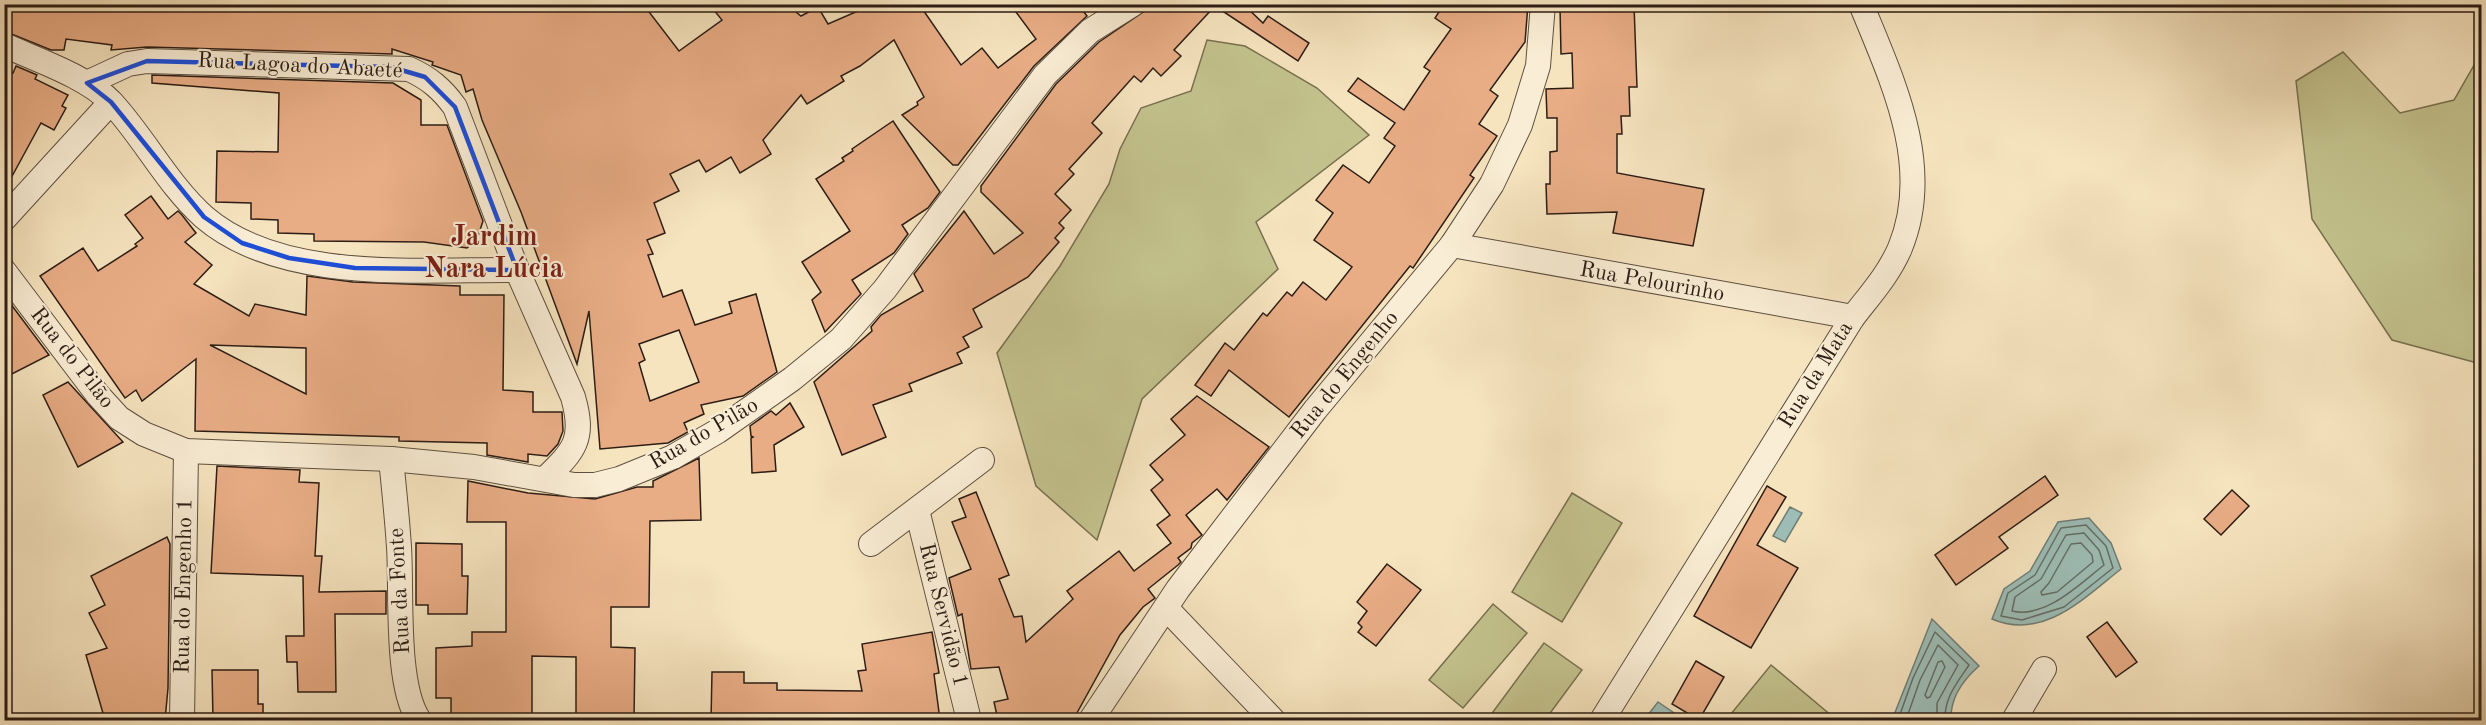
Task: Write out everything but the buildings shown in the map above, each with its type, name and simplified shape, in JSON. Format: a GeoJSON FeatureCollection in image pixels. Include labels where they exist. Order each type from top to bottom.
{"type":"FeatureCollection","features":[{"type":"Feature","properties":{"kind":"street","name":"Rua do Pilão"},"geometry":{"type":"LineString","coordinates":[[4,271],[98,395],[119,418],[144,434],[186,451],[391,459],[474,467],[574,485],[595,485],[619,480],[673,457],[718,431],[792,379],[841,339],[885,289],[1045,75],[1090,31],[1133,4]]}},
{"type":"Feature","properties":{"kind":"street","name":"Rua do Engenho"},"geometry":{"type":"LineString","coordinates":[[1091,720],[1166,608],[1315,410],[1452,245],[1492,184],[1520,125],[1538,66],[1544,4]]}},
{"type":"Feature","properties":{"kind":"street","name":"Rua da Mata"},"geometry":{"type":"LineString","coordinates":[[1602,720],[1853,317],[1882,280],[1900,249],[1910,214],[1913,171],[1906,123],[1862,4]]}},
{"type":"Feature","properties":{"kind":"street"},"geometry":{"type":"LineString","coordinates":[[4,45],[87,83],[111,102],[169,177],[204,217],[242,243],[289,258],[355,268],[517,270]]}},
{"type":"Feature","properties":{"kind":"street","name":"Rua Lagoa do Abaeté"},"geometry":{"type":"LineString","coordinates":[[87,83],[128,64],[147,61],[409,69],[443,90],[454,107],[517,270],[573,397],[579,418],[579,435],[570,455],[545,480]]}},
{"type":"Feature","properties":{"kind":"street"},"geometry":{"type":"LineString","coordinates":[[4,219],[111,102]]}},
{"type":"Feature","properties":{"kind":"street","name":"Rua Pelourinho"},"geometry":{"type":"LineString","coordinates":[[1452,245],[1853,317]]}},
{"type":"Feature","properties":{"kind":"street","name":"Rua do Engenho 1"},"geometry":{"type":"LineString","coordinates":[[182,720],[186,451]]}},
{"type":"Feature","properties":{"kind":"street","name":"Rua da Fonte"},"geometry":{"type":"LineString","coordinates":[[391,459],[399,547],[405,683],[411,709],[419,720]]}},
{"type":"Feature","properties":{"kind":"street"},"geometry":{"type":"LineString","coordinates":[[871,544],[982,460]]}},
{"type":"Feature","properties":{"kind":"street","name":"Rua Servidão 1"},"geometry":{"type":"LineString","coordinates":[[916,510],[969,720]]}},
{"type":"Feature","properties":{"kind":"street"},"geometry":{"type":"LineString","coordinates":[[1166,608],[1273,720]]}},
{"type":"Feature","properties":{"kind":"street"},"geometry":{"type":"LineString","coordinates":[[2014,720],[2044,669]]}},
{"type":"Feature","properties":{"kind":"highlighted area"},"geometry":{"type":"Polygon","coordinates":[[[147,61],[391,67],[425,77],[455,107],[517,270],[355,268],[289,258],[242,243],[204,217],[111,102],[87,83],[147,61]]]}},
{"type":"Feature","properties":{"kind":"shaded area"},"geometry":{"type":"Polygon","coordinates":[[[1207,40],[1245,46],[1317,88],[1369,135],[1256,222],[1278,269],[1142,399],[1097,540],[1036,486],[997,353],[1060,266],[1109,184],[1120,149],[1141,108],[1191,91],[1207,40]]]}},
{"type":"Feature","properties":{"kind":"shaded area"},"geometry":{"type":"Polygon","coordinates":[[[2343,52],[2400,113],[2454,100],[2481,53],[2481,364],[2392,340],[2312,219],[2296,81],[2343,52]]]}},
{"type":"Feature","properties":{"kind":"shaded area"},"geometry":{"type":"Polygon","coordinates":[[[1572,493],[1622,523],[1562,622],[1512,592],[1572,493]]]}},
{"type":"Feature","properties":{"kind":"shaded area"},"geometry":{"type":"Polygon","coordinates":[[[1493,604],[1527,633],[1463,708],[1429,680],[1493,604]]]}},
{"type":"Feature","properties":{"kind":"shaded area"},"geometry":{"type":"Polygon","coordinates":[[[1544,643],[1582,670],[1545,720],[1487,720],[1544,643]]]}},
{"type":"Feature","properties":{"kind":"shaded area"},"geometry":{"type":"Polygon","coordinates":[[[1771,665],[1832,716],[1837,720],[1726,720],[1771,665]]]}},
{"type":"Feature","properties":{"kind":"water"},"geometry":{"type":"Polygon","coordinates":[[[1790,507],[1802,513],[1785,542],[1773,536],[1790,507]]]}},
{"type":"Feature","properties":{"kind":"water"},"geometry":{"type":"Polygon","coordinates":[[[2089,518],[2111,543],[2121,569],[2077,603],[2045,620],[2028,625],[2011,624],[1992,619],[2004,589],[2030,571],[2058,522],[2089,518]]]}},
{"type":"Feature","properties":{"kind":"water"},"geometry":{"type":"Polygon","coordinates":[[[1932,619],[1979,666],[1968,677],[1955,697],[1951,720],[1892,720],[1932,619]]]}},
{"type":"Feature","properties":{"kind":"water"},"geometry":{"type":"Polygon","coordinates":[[[1658,702],[1677,715],[1673,720],[1644,720],[1658,702]]]}},
{"type":"Feature","properties":{"kind":"district","name":"Jardim Nara Lúcia"},"geometry":{"type":"Point","coordinates":[494,254]}}]}
